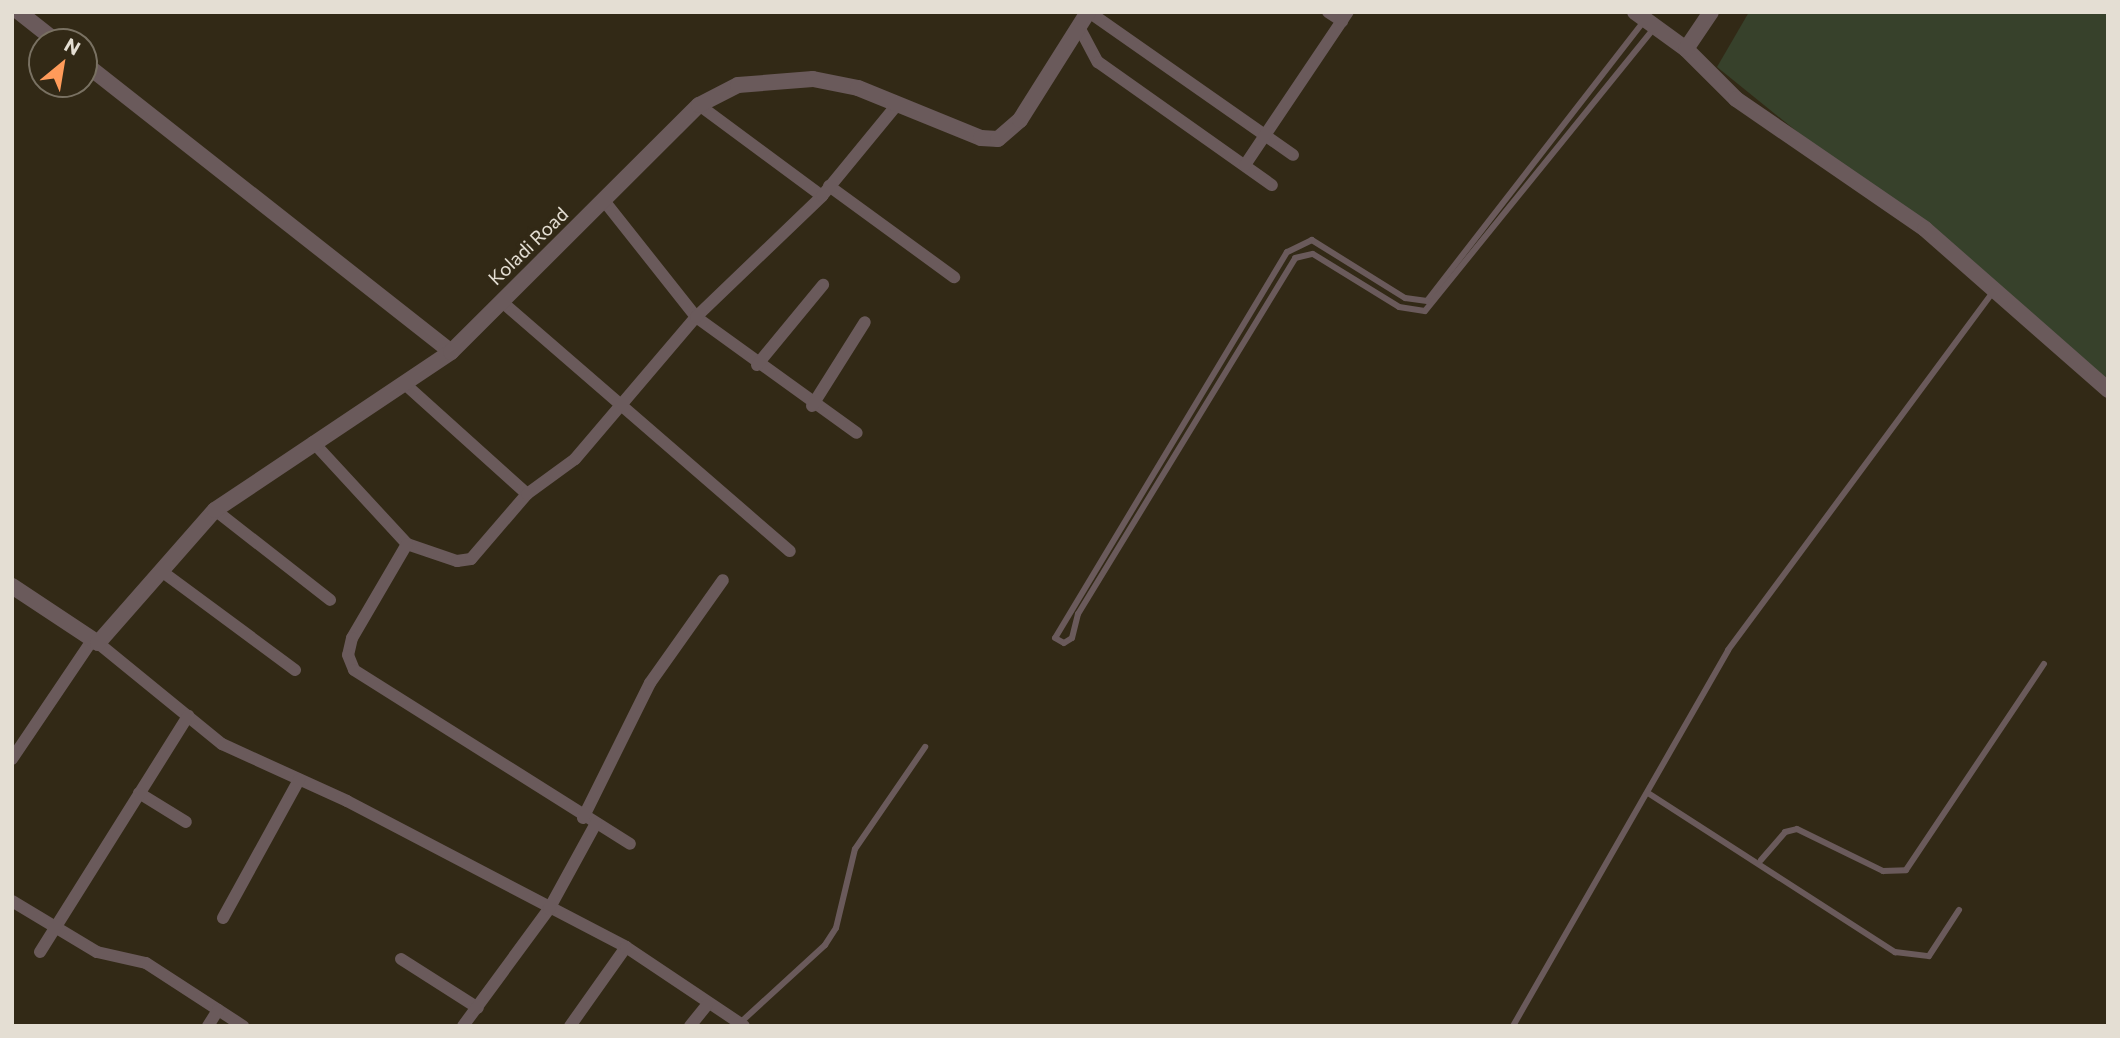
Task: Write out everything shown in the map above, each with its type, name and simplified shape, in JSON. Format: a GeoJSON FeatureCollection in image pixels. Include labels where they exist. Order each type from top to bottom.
{"type":"FeatureCollection","features":[{"type":"Feature","properties":{"kind":"street"},"geometry":{"type":"LineString","coordinates":[[19,12],[39,28]]}},
{"type":"Feature","properties":{"kind":"street"},"geometry":{"type":"LineString","coordinates":[[1089,12],[1293,155]]}},
{"type":"Feature","properties":{"kind":"street","name":"Koladi Road"},"geometry":{"type":"LineString","coordinates":[[95,641],[164,573],[215,510],[313,442],[452,352],[699,105],[738,85],[813,79],[858,88],[896,106],[998,139],[1020,120],[1089,12]]}},
{"type":"Feature","properties":{"kind":"street"},"geometry":{"type":"LineString","coordinates":[[1245,165],[1345,17],[1328,12]]}},
{"type":"Feature","properties":{"kind":"street"},"geometry":{"type":"LineString","coordinates":[[1686,49],[1711,12]]}},
{"type":"Feature","properties":{"kind":"street"},"geometry":{"type":"LineString","coordinates":[[1645,20],[1686,49],[1736,99],[1876,190],[2108,390]]}},
{"type":"Feature","properties":{"kind":"street"},"geometry":{"type":"LineString","coordinates":[[1079,27],[1098,62],[1272,185]]}},
{"type":"Feature","properties":{"kind":"street"},"geometry":{"type":"LineString","coordinates":[[98,74],[452,352]]}},
{"type":"Feature","properties":{"kind":"street"},"geometry":{"type":"LineString","coordinates":[[699,105],[954,277]]}},
{"type":"Feature","properties":{"kind":"street"},"geometry":{"type":"LineString","coordinates":[[313,442],[407,544],[471,559],[527,494],[575,459],[696,317],[825,191],[896,106]]}},
{"type":"Feature","properties":{"kind":"street"},"geometry":{"type":"LineString","coordinates":[[604,202],[696,317],[813,406],[857,433]]}},
{"type":"Feature","properties":{"kind":"street"},"geometry":{"type":"LineString","coordinates":[[757,365],[823,285]]}},
{"type":"Feature","properties":{"kind":"street"},"geometry":{"type":"LineString","coordinates":[[501,301],[619,409],[790,551]]}},
{"type":"Feature","properties":{"kind":"street"},"geometry":{"type":"LineString","coordinates":[[813,406],[865,322]]}},
{"type":"Feature","properties":{"kind":"street"},"geometry":{"type":"LineString","coordinates":[[406,384],[527,494]]}},
{"type":"Feature","properties":{"kind":"street"},"geometry":{"type":"LineString","coordinates":[[215,510],[330,600]]}},
{"type":"Feature","properties":{"kind":"street"},"geometry":{"type":"LineString","coordinates":[[407,544],[352,638],[348,655],[354,670],[583,818],[630,844]]}},
{"type":"Feature","properties":{"kind":"street"},"geometry":{"type":"LineString","coordinates":[[164,573],[295,670]]}},
{"type":"Feature","properties":{"kind":"street"},"geometry":{"type":"LineString","coordinates":[[583,818],[650,683],[723,580]]}},
{"type":"Feature","properties":{"kind":"street"},"geometry":{"type":"LineString","coordinates":[[12,586],[95,641],[222,744],[299,780],[626,947],[706,1006],[742,1024]]}},
{"type":"Feature","properties":{"kind":"street"},"geometry":{"type":"LineString","coordinates":[[12,759],[95,641]]}},
{"type":"Feature","properties":{"kind":"street"},"geometry":{"type":"LineString","coordinates":[[40,952],[188,716]]}},
{"type":"Feature","properties":{"kind":"street"},"geometry":{"type":"LineString","coordinates":[[223,918],[299,780]]}},
{"type":"Feature","properties":{"kind":"street"},"geometry":{"type":"LineString","coordinates":[[139,793],[186,822]]}},
{"type":"Feature","properties":{"kind":"street"},"geometry":{"type":"LineString","coordinates":[[463,1026],[549,909],[596,823]]}},
{"type":"Feature","properties":{"kind":"street"},"geometry":{"type":"LineString","coordinates":[[12,901],[97,952],[146,963],[243,1026]]}},
{"type":"Feature","properties":{"kind":"street"},"geometry":{"type":"LineString","coordinates":[[570,1026],[626,947]]}},
{"type":"Feature","properties":{"kind":"street"},"geometry":{"type":"LineString","coordinates":[[401,959],[478,1009]]}},
{"type":"Feature","properties":{"kind":"street"},"geometry":{"type":"LineString","coordinates":[[690,1026],[706,1006]]}},
{"type":"Feature","properties":{"kind":"street"},"geometry":{"type":"LineString","coordinates":[[208,1026],[218,1010]]}},
{"type":"Feature","properties":{"kind":"lane"},"geometry":{"type":"LineString","coordinates":[[1645,20],[1425,311],[1399,307],[1313,254],[1295,258],[1078,614],[1072,638],[1064,643],[1055,638],[1287,252],[1312,240],[1405,298],[1427,301],[1645,20]]}},
{"type":"Feature","properties":{"kind":"lane"},"geometry":{"type":"LineString","coordinates":[[1513,1026],[1728,650],[1995,290]]}},
{"type":"Feature","properties":{"kind":"lane"},"geometry":{"type":"LineString","coordinates":[[1761,860],[1785,832],[1797,830],[1883,871],[1906,870],[2044,664]]}},
{"type":"Feature","properties":{"kind":"lane"},"geometry":{"type":"LineString","coordinates":[[742,1024],[825,945],[836,928],[855,849],[925,747]]}},
{"type":"Feature","properties":{"kind":"lane"},"geometry":{"type":"LineString","coordinates":[[1648,793],[1761,860],[1895,952],[1929,956],[1959,911]]}},
{"type":"Feature","properties":{"kind":"green space"},"geometry":{"type":"Polygon","coordinates":[[[1749,12],[2108,12],[2108,383],[1717,67],[1749,12]]]}}]}
